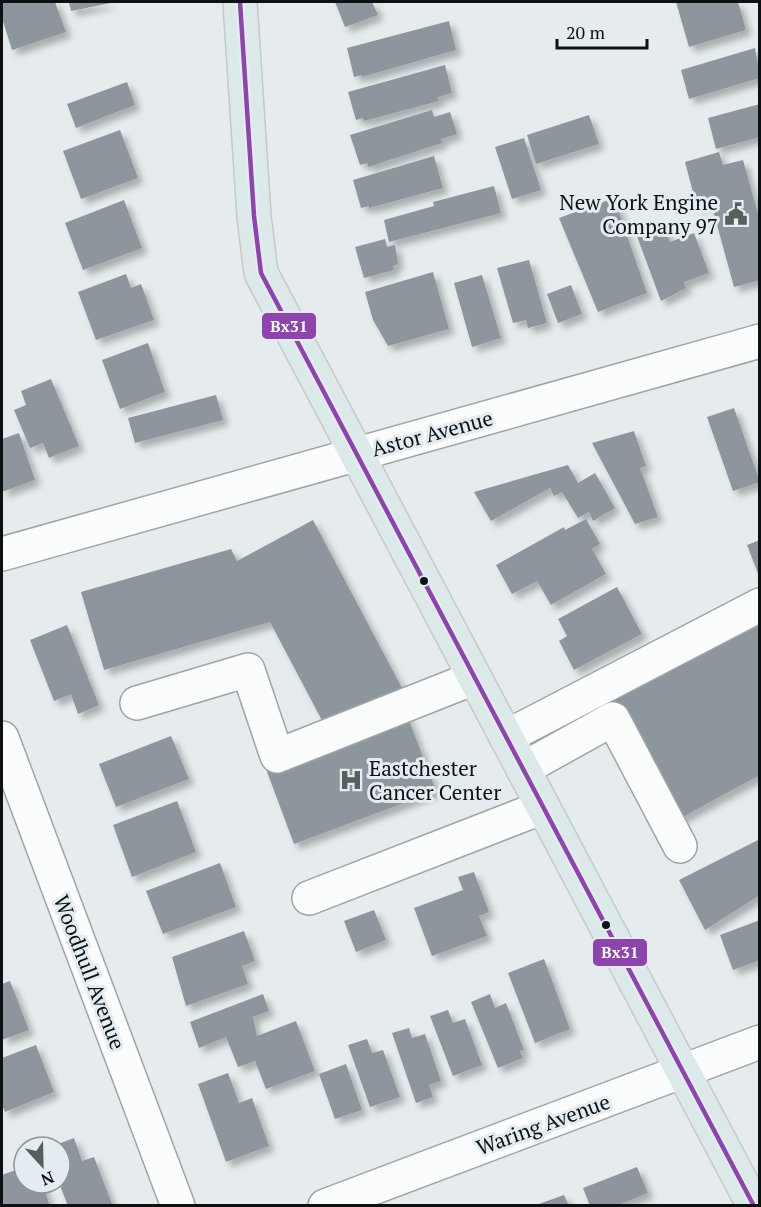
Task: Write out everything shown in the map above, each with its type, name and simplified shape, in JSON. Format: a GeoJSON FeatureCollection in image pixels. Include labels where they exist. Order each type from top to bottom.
{"type":"FeatureCollection","features":[{"type":"Feature","properties":{"kind":"main road"},"geometry":{"type":"LineString","coordinates":[[240,2],[254,216],[261,273],[754,1206]]}},
{"type":"Feature","properties":{"kind":"street","name":"Astor Avenue"},"geometry":{"type":"LineString","coordinates":[[2,554],[759,341]]}},
{"type":"Feature","properties":{"kind":"street"},"geometry":{"type":"LineString","coordinates":[[506,737],[759,605]]}},
{"type":"Feature","properties":{"kind":"street"},"geometry":{"type":"LineString","coordinates":[[137,703],[248,670],[278,756],[474,678]]}},
{"type":"Feature","properties":{"kind":"street"},"geometry":{"type":"LineString","coordinates":[[522,769],[613,719],[680,846]]}},
{"type":"Feature","properties":{"kind":"street","name":"Woodhull Avenue"},"geometry":{"type":"LineString","coordinates":[[2,738],[178,1206]]}},
{"type":"Feature","properties":{"kind":"street"},"geometry":{"type":"LineString","coordinates":[[309,898],[543,807]]}},
{"type":"Feature","properties":{"kind":"street","name":"Waring Avenue"},"geometry":{"type":"LineString","coordinates":[[325,1206],[759,1042]]}},
{"type":"Feature","properties":{"kind":"building"},"geometry":{"type":"Polygon","coordinates":[[[2,2],[55,2],[66,32],[12,50],[2,18],[2,2]]]}},
{"type":"Feature","properties":{"kind":"building"},"geometry":{"type":"Polygon","coordinates":[[[69,2],[111,2],[111,3],[71,11],[69,2]]]}},
{"type":"Feature","properties":{"kind":"building"},"geometry":{"type":"Polygon","coordinates":[[[335,2],[372,2],[378,15],[345,27],[335,2]]]}},
{"type":"Feature","properties":{"kind":"building"},"geometry":{"type":"Polygon","coordinates":[[[676,2],[738,2],[746,30],[689,47],[676,2]]]}},
{"type":"Feature","properties":{"kind":"building"},"geometry":{"type":"Polygon","coordinates":[[[449,21],[456,50],[362,77],[362,75],[354,77],[347,48],[449,21]]]}},
{"type":"Feature","properties":{"kind":"building"},"geometry":{"type":"Polygon","coordinates":[[[755,48],[760,78],[689,99],[681,70],[755,48]]]}},
{"type":"Feature","properties":{"kind":"building"},"geometry":{"type":"Polygon","coordinates":[[[445,65],[452,93],[438,97],[439,101],[364,121],[363,118],[356,120],[348,92],[445,65]]]}},
{"type":"Feature","properties":{"kind":"building"},"geometry":{"type":"Polygon","coordinates":[[[127,82],[135,105],[76,128],[67,104],[127,82]]]}},
{"type":"Feature","properties":{"kind":"building"},"geometry":{"type":"Polygon","coordinates":[[[760,104],[760,137],[716,149],[708,118],[760,104]]]}},
{"type":"Feature","properties":{"kind":"building"},"geometry":{"type":"Polygon","coordinates":[[[432,110],[434,117],[450,112],[457,134],[441,139],[442,143],[368,167],[367,163],[360,165],[350,135],[432,110]]]}},
{"type":"Feature","properties":{"kind":"building"},"geometry":{"type":"Polygon","coordinates":[[[589,115],[599,144],[536,164],[527,135],[589,115]]]}},
{"type":"Feature","properties":{"kind":"building"},"geometry":{"type":"Polygon","coordinates":[[[120,130],[138,178],[81,199],[63,151],[120,130]]]}},
{"type":"Feature","properties":{"kind":"building"},"geometry":{"type":"Polygon","coordinates":[[[524,138],[541,190],[512,199],[495,147],[524,138]]]}},
{"type":"Feature","properties":{"kind":"building","name":"New York Engine Company 97"},"geometry":{"type":"Polygon","coordinates":[[[719,152],[723,165],[743,160],[760,221],[760,280],[734,287],[711,203],[697,207],[685,162],[719,152]]]}},
{"type":"Feature","properties":{"kind":"building"},"geometry":{"type":"Polygon","coordinates":[[[434,156],[443,188],[369,208],[369,206],[361,208],[353,180],[434,156]]]}},
{"type":"Feature","properties":{"kind":"building"},"geometry":{"type":"Polygon","coordinates":[[[494,186],[501,213],[389,242],[384,220],[434,206],[433,202],[494,186]]]}},
{"type":"Feature","properties":{"kind":"building"},"geometry":{"type":"Polygon","coordinates":[[[614,198],[647,293],[598,312],[559,218],[614,198]]]}},
{"type":"Feature","properties":{"kind":"building"},"geometry":{"type":"Polygon","coordinates":[[[124,200],[142,248],[83,270],[65,223],[124,200]]]}},
{"type":"Feature","properties":{"kind":"building"},"geometry":{"type":"Polygon","coordinates":[[[662,221],[670,242],[694,233],[709,273],[684,282],[686,288],[661,301],[635,231],[662,221]]]}},
{"type":"Feature","properties":{"kind":"building"},"geometry":{"type":"Polygon","coordinates":[[[385,239],[387,247],[395,245],[398,264],[393,266],[394,270],[364,278],[355,247],[385,239]]]}},
{"type":"Feature","properties":{"kind":"building"},"geometry":{"type":"Polygon","coordinates":[[[529,260],[547,323],[528,328],[526,320],[513,323],[497,268],[529,260]]]}},
{"type":"Feature","properties":{"kind":"building"},"geometry":{"type":"Polygon","coordinates":[[[433,272],[449,329],[388,346],[373,320],[365,292],[433,272]]]}},
{"type":"Feature","properties":{"kind":"building"},"geometry":{"type":"Polygon","coordinates":[[[126,274],[131,288],[141,284],[154,320],[96,340],[78,292],[126,274]]]}},
{"type":"Feature","properties":{"kind":"building"},"geometry":{"type":"Polygon","coordinates":[[[482,275],[501,338],[472,347],[454,283],[482,275]]]}},
{"type":"Feature","properties":{"kind":"building"},"geometry":{"type":"Polygon","coordinates":[[[571,285],[582,314],[558,323],[547,294],[571,285]]]}},
{"type":"Feature","properties":{"kind":"building"},"geometry":{"type":"Polygon","coordinates":[[[148,343],[165,392],[120,409],[102,360],[148,343]]]}},
{"type":"Feature","properties":{"kind":"building"},"geometry":{"type":"Polygon","coordinates":[[[51,379],[79,446],[49,458],[43,443],[30,448],[14,410],[26,405],[21,391],[51,379]]]}},
{"type":"Feature","properties":{"kind":"building"},"geometry":{"type":"Polygon","coordinates":[[[216,395],[223,420],[135,443],[128,418],[216,395]]]}},
{"type":"Feature","properties":{"kind":"building"},"geometry":{"type":"Polygon","coordinates":[[[734,408],[760,482],[733,491],[707,417],[734,408]]]}},
{"type":"Feature","properties":{"kind":"building"},"geometry":{"type":"Polygon","coordinates":[[[634,431],[646,466],[640,468],[658,517],[635,524],[592,443],[634,431]]]}},
{"type":"Feature","properties":{"kind":"building"},"geometry":{"type":"Polygon","coordinates":[[[19,433],[35,480],[2,492],[2,439],[19,433]]]}},
{"type":"Feature","properties":{"kind":"building"},"geometry":{"type":"Polygon","coordinates":[[[568,465],[578,483],[595,473],[615,508],[593,521],[589,512],[578,518],[562,492],[554,496],[550,488],[491,521],[474,492],[568,465]]]}},
{"type":"Feature","properties":{"kind":"building"},"geometry":{"type":"Polygon","coordinates":[[[586,519],[600,544],[592,549],[606,574],[551,605],[537,581],[512,594],[496,565],[564,527],[565,530],[586,519]]]}},
{"type":"Feature","properties":{"kind":"building"},"geometry":{"type":"Polygon","coordinates":[[[313,520],[403,690],[327,730],[270,622],[104,670],[81,592],[231,549],[237,561],[313,520]]]}},
{"type":"Feature","properties":{"kind":"building"},"geometry":{"type":"Polygon","coordinates":[[[760,540],[760,576],[759,576],[747,545],[760,540]]]}},
{"type":"Feature","properties":{"kind":"building"},"geometry":{"type":"Polygon","coordinates":[[[617,587],[642,634],[574,670],[559,641],[567,636],[558,619],[617,587]]]}},
{"type":"Feature","properties":{"kind":"building"},"geometry":{"type":"Polygon","coordinates":[[[760,615],[760,775],[677,820],[609,695],[760,615]]]}},
{"type":"Feature","properties":{"kind":"building"},"geometry":{"type":"Polygon","coordinates":[[[67,625],[99,705],[78,714],[71,694],[54,701],[30,640],[67,625]]]}},
{"type":"Feature","properties":{"kind":"building","name":"Eastchester Cancer Center"},"geometry":{"type":"Polygon","coordinates":[[[407,715],[436,791],[294,844],[266,769],[407,715]]]}},
{"type":"Feature","properties":{"kind":"building"},"geometry":{"type":"Polygon","coordinates":[[[171,736],[189,779],[116,807],[99,764],[171,736]]]}},
{"type":"Feature","properties":{"kind":"building"},"geometry":{"type":"Polygon","coordinates":[[[177,801],[196,852],[132,877],[113,825],[177,801]]]}},
{"type":"Feature","properties":{"kind":"building"},"geometry":{"type":"Polygon","coordinates":[[[760,839],[760,895],[705,930],[679,880],[760,839]]]}},
{"type":"Feature","properties":{"kind":"building"},"geometry":{"type":"Polygon","coordinates":[[[220,863],[236,907],[163,934],[146,891],[220,863]]]}},
{"type":"Feature","properties":{"kind":"building"},"geometry":{"type":"Polygon","coordinates":[[[474,872],[489,912],[479,916],[487,936],[432,956],[414,908],[463,890],[458,877],[474,872]]]}},
{"type":"Feature","properties":{"kind":"building"},"geometry":{"type":"Polygon","coordinates":[[[374,910],[386,940],[356,952],[344,921],[374,910]]]}},
{"type":"Feature","properties":{"kind":"building"},"geometry":{"type":"Polygon","coordinates":[[[760,920],[760,960],[733,970],[720,935],[760,920]]]}},
{"type":"Feature","properties":{"kind":"building"},"geometry":{"type":"Polygon","coordinates":[[[244,931],[255,961],[242,966],[248,984],[186,1006],[172,957],[244,931]]]}},
{"type":"Feature","properties":{"kind":"building"},"geometry":{"type":"Polygon","coordinates":[[[544,959],[570,1029],[535,1043],[508,973],[544,959]]]}},
{"type":"Feature","properties":{"kind":"building"},"geometry":{"type":"Polygon","coordinates":[[[10,981],[29,1030],[2,1040],[2,984],[10,981]]]}},
{"type":"Feature","properties":{"kind":"building"},"geometry":{"type":"Polygon","coordinates":[[[263,994],[269,1011],[253,1017],[257,1036],[296,1021],[315,1071],[266,1089],[255,1061],[238,1067],[226,1037],[199,1048],[190,1022],[263,994]]]}},
{"type":"Feature","properties":{"kind":"building"},"geometry":{"type":"Polygon","coordinates":[[[490,994],[495,1008],[506,1003],[524,1050],[520,1051],[523,1058],[498,1068],[471,1002],[490,994]]]}},
{"type":"Feature","properties":{"kind":"building"},"geometry":{"type":"Polygon","coordinates":[[[448,1010],[453,1023],[465,1019],[482,1065],[453,1076],[430,1016],[448,1010]]]}},
{"type":"Feature","properties":{"kind":"building"},"geometry":{"type":"Polygon","coordinates":[[[409,1028],[412,1038],[425,1034],[441,1081],[429,1085],[433,1097],[416,1103],[392,1033],[409,1028]]]}},
{"type":"Feature","properties":{"kind":"building"},"geometry":{"type":"Polygon","coordinates":[[[367,1039],[372,1053],[383,1050],[400,1097],[370,1107],[348,1045],[367,1039]]]}},
{"type":"Feature","properties":{"kind":"building"},"geometry":{"type":"Polygon","coordinates":[[[36,1045],[54,1092],[5,1112],[2,1105],[2,1058],[36,1045]]]}},
{"type":"Feature","properties":{"kind":"building"},"geometry":{"type":"Polygon","coordinates":[[[346,1064],[362,1110],[335,1119],[319,1074],[346,1064]]]}},
{"type":"Feature","properties":{"kind":"building"},"geometry":{"type":"Polygon","coordinates":[[[228,1073],[239,1103],[252,1098],[269,1146],[226,1162],[198,1084],[228,1073]]]}},
{"type":"Feature","properties":{"kind":"building"},"geometry":{"type":"Polygon","coordinates":[[[74,1138],[82,1161],[94,1157],[112,1204],[68,1206],[64,1195],[72,1195],[72,1139],[74,1138]]]}},
{"type":"Feature","properties":{"kind":"building"},"geometry":{"type":"Polygon","coordinates":[[[637,1167],[648,1193],[616,1206],[590,1206],[583,1188],[637,1167]]]}},
{"type":"Feature","properties":{"kind":"building"},"geometry":{"type":"Polygon","coordinates":[[[12,1171],[12,1195],[46,1195],[50,1206],[2,1206],[2,1175],[12,1171]]]}},
{"type":"Feature","properties":{"kind":"building"},"geometry":{"type":"Polygon","coordinates":[[[564,1195],[569,1206],[536,1206],[536,1205],[564,1195]]]}},
{"type":"Feature","properties":{"kind":"transit line","name":"Bx31"},"geometry":{"type":"LineString","coordinates":[[240,2],[254,216],[261,273],[754,1206]]}},
{"type":"Feature","properties":{"kind":"place","name":"New York Engine Company 97"},"geometry":{"type":"Point","coordinates":[736,214]}},
{"type":"Feature","properties":{"kind":"place","name":"Eastchester Cancer Center"},"geometry":{"type":"Point","coordinates":[351,780]}}]}
